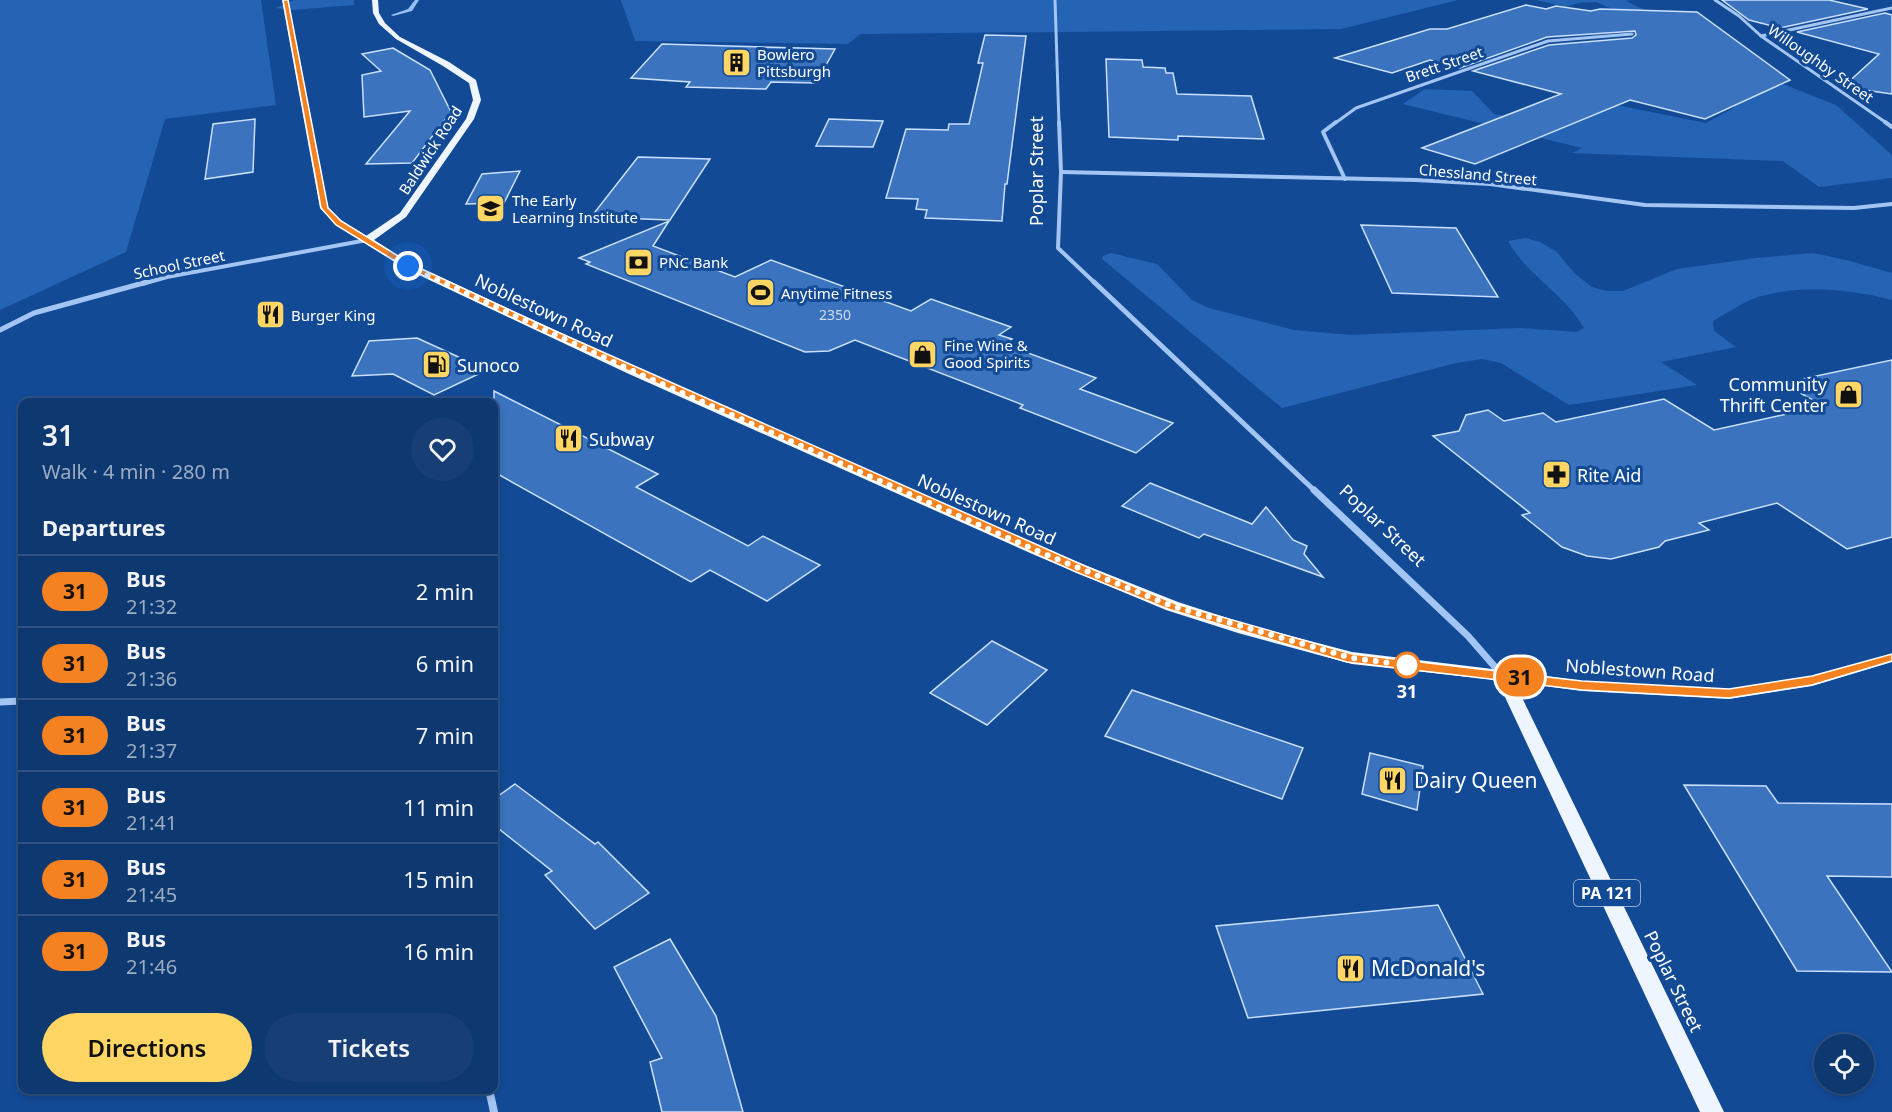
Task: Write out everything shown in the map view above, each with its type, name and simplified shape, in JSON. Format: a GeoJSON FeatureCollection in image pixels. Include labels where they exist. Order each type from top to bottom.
{"type":"FeatureCollection","features":[{"type":"Feature","properties":{"kind":"main road","name":"Noblestown Road"},"geometry":{"type":"LineString","coordinates":[[285,0],[324,208],[339,223],[408,266],[633,371],[1042,553],[1172,606],[1352,658],[1582,686],[1729,694],[1812,681],[1892,658]]}},
{"type":"Feature","properties":{"kind":"main road","name":"Baldwick Road"},"geometry":{"type":"LineString","coordinates":[[368,240],[403,215],[470,119],[477,100],[473,82],[446,64],[398,38],[382,24],[376,13],[375,0]]}},
{"type":"Feature","properties":{"kind":"main road","name":"Poplar Street"},"geometry":{"type":"LineString","coordinates":[[1503,675],[1712,1112]]}},
{"type":"Feature","properties":{"kind":"street","name":"Poplar Street"},"geometry":{"type":"LineString","coordinates":[[1055,0],[1061,172],[1058,248],[1460,628],[1503,675]]}},
{"type":"Feature","properties":{"kind":"street","name":"Willoughby Street"},"geometry":{"type":"LineString","coordinates":[[1715,0],[1761,36],[1892,127]]}},
{"type":"Feature","properties":{"kind":"street"},"geometry":{"type":"LineString","coordinates":[[1761,36],[1892,8]]}},
{"type":"Feature","properties":{"kind":"street","name":"Brett Street"},"geometry":{"type":"LineString","coordinates":[[1345,179],[1323,132],[1356,108],[1548,41],[1632,34]]}},
{"type":"Feature","properties":{"kind":"street","name":"Chessland Street"},"geometry":{"type":"LineString","coordinates":[[1061,172],[1490,184],[1646,206],[1854,208],[1892,204]]}},
{"type":"Feature","properties":{"kind":"street","name":"School Street"},"geometry":{"type":"LineString","coordinates":[[0,330],[34,313],[167,277],[368,240]]}},
{"type":"Feature","properties":{"kind":"street"},"geometry":{"type":"LineString","coordinates":[[0,702],[18,701]]}},
{"type":"Feature","properties":{"kind":"street"},"geometry":{"type":"LineString","coordinates":[[490,1094],[494,1112]]}},
{"type":"Feature","properties":{"kind":"shaded area"},"geometry":{"type":"Polygon","coordinates":[[[0,0],[261,0],[276,105],[165,119],[126,252],[0,310],[0,0]]]}},
{"type":"Feature","properties":{"kind":"shaded area"},"geometry":{"type":"Polygon","coordinates":[[[294,0],[354,0],[354,5],[293,10],[275,8],[294,0]]]}},
{"type":"Feature","properties":{"kind":"shaded area"},"geometry":{"type":"Polygon","coordinates":[[[621,0],[1458,0],[1341,29],[860,34],[848,44],[635,41],[621,0]]]}},
{"type":"Feature","properties":{"kind":"shaded area"},"geometry":{"type":"Polygon","coordinates":[[[1536,0],[1631,0],[1626,1],[1679,27],[1710,55],[1836,105],[1892,155],[1892,178],[1819,187],[1783,161],[1572,153],[1582,148],[1403,104],[1425,89],[1472,91],[1494,114],[1560,125],[1616,105],[1706,123],[1735,107],[1690,78],[1626,15],[1596,2],[1578,3],[1566,7],[1536,0]]]}},
{"type":"Feature","properties":{"kind":"shaded area"},"geometry":{"type":"Polygon","coordinates":[[[1526,238],[1540,242],[1557,252],[1575,274],[1592,287],[1606,291],[1623,291],[1677,269],[1813,253],[1892,273],[1892,300],[1859,293],[1808,289],[1791,290],[1752,299],[1713,321],[1714,331],[1736,347],[1661,362],[1697,385],[1569,405],[1501,363],[1482,359],[1456,363],[1282,408],[1102,259],[1103,256],[1111,253],[1157,264],[1192,300],[1209,308],[1294,330],[1350,335],[1519,328],[1577,332],[1584,328],[1567,305],[1525,264],[1508,241],[1526,238]]]}},
{"type":"Feature","properties":{"kind":"building"},"geometry":{"type":"Polygon","coordinates":[[[1722,0],[1829,0],[1868,9],[1780,28],[1749,20],[1722,0]]]}},
{"type":"Feature","properties":{"kind":"building"},"geometry":{"type":"Polygon","coordinates":[[[1526,5],[1546,9],[1556,6],[1591,11],[1600,9],[1697,12],[1790,80],[1705,119],[1630,100],[1475,164],[1422,148],[1561,94],[1473,71],[1549,45],[1632,38],[1636,35],[1635,31],[1547,37],[1460,68],[1430,60],[1392,73],[1335,58],[1430,29],[1447,29],[1526,5]]]}},
{"type":"Feature","properties":{"kind":"building"},"geometry":{"type":"Polygon","coordinates":[[[1885,13],[1892,15],[1892,94],[1843,87],[1879,54],[1797,32],[1885,13]]]}},
{"type":"Feature","properties":{"kind":"building"},"geometry":{"type":"Polygon","coordinates":[[[985,35],[1026,36],[1002,221],[925,218],[927,210],[916,209],[918,199],[886,198],[906,129],[948,130],[949,124],[969,124],[983,63],[978,63],[985,35]]]}},
{"type":"Feature","properties":{"kind":"building","name":"Bowlero Pittsburgh"},"geometry":{"type":"Polygon","coordinates":[[[662,44],[835,49],[816,83],[771,82],[766,89],[686,87],[690,82],[631,78],[662,44]]]}},
{"type":"Feature","properties":{"kind":"building"},"geometry":{"type":"Polygon","coordinates":[[[393,48],[430,70],[451,112],[412,163],[366,164],[410,111],[364,117],[362,75],[381,71],[362,54],[393,48]]]}},
{"type":"Feature","properties":{"kind":"building"},"geometry":{"type":"Polygon","coordinates":[[[1106,59],[1142,60],[1143,67],[1165,68],[1166,73],[1173,73],[1177,94],[1251,96],[1264,139],[1178,136],[1178,140],[1109,137],[1106,59]]]}},
{"type":"Feature","properties":{"kind":"building"},"geometry":{"type":"Polygon","coordinates":[[[255,119],[253,172],[205,179],[213,124],[255,119]]]}},
{"type":"Feature","properties":{"kind":"building"},"geometry":{"type":"Polygon","coordinates":[[[829,119],[883,121],[873,147],[816,146],[829,119]]]}},
{"type":"Feature","properties":{"kind":"building"},"geometry":{"type":"Polygon","coordinates":[[[638,157],[710,159],[670,220],[591,217],[638,157]]]}},
{"type":"Feature","properties":{"kind":"building"},"geometry":{"type":"Polygon","coordinates":[[[520,171],[504,203],[466,204],[482,174],[520,171]]]}},
{"type":"Feature","properties":{"kind":"building"},"geometry":{"type":"Polygon","coordinates":[[[669,221],[653,246],[735,277],[771,260],[911,311],[931,299],[1011,327],[999,335],[1012,339],[1004,344],[1096,378],[1080,389],[1173,423],[1136,453],[1020,408],[1023,405],[855,340],[829,351],[805,352],[586,264],[590,262],[579,258],[669,221]]]}},
{"type":"Feature","properties":{"kind":"building"},"geometry":{"type":"Polygon","coordinates":[[[1361,225],[1456,228],[1498,297],[1392,293],[1361,225]]]}},
{"type":"Feature","properties":{"kind":"building"},"geometry":{"type":"Polygon","coordinates":[[[417,338],[487,370],[434,395],[393,374],[352,376],[369,341],[417,338]]]}},
{"type":"Feature","properties":{"kind":"building"},"geometry":{"type":"Polygon","coordinates":[[[1892,360],[1892,537],[1847,549],[1777,503],[1699,523],[1709,530],[1665,541],[1659,547],[1611,559],[1587,556],[1562,547],[1522,515],[1530,513],[1433,436],[1459,431],[1466,415],[1488,410],[1504,421],[1543,413],[1556,422],[1664,399],[1714,430],[1823,406],[1783,383],[1892,360]]]}},
{"type":"Feature","properties":{"kind":"building"},"geometry":{"type":"Polygon","coordinates":[[[494,391],[658,474],[636,487],[748,546],[763,536],[820,565],[767,601],[710,570],[691,582],[498,474],[498,398],[494,398],[494,391]]]}},
{"type":"Feature","properties":{"kind":"building"},"geometry":{"type":"Polygon","coordinates":[[[1150,483],[1252,524],[1266,507],[1293,540],[1307,546],[1304,554],[1323,577],[1204,534],[1199,538],[1122,506],[1150,483]]]}},
{"type":"Feature","properties":{"kind":"building"},"geometry":{"type":"Polygon","coordinates":[[[992,641],[1047,670],[987,725],[930,693],[992,641]]]}},
{"type":"Feature","properties":{"kind":"building"},"geometry":{"type":"Polygon","coordinates":[[[1132,690],[1303,748],[1282,799],[1105,736],[1132,690]]]}},
{"type":"Feature","properties":{"kind":"building","name":"Dairy Queen"},"geometry":{"type":"Polygon","coordinates":[[[1370,753],[1423,766],[1417,810],[1362,794],[1370,753]]]}},
{"type":"Feature","properties":{"kind":"building"},"geometry":{"type":"Polygon","coordinates":[[[515,784],[595,844],[598,842],[649,893],[595,929],[545,875],[552,871],[498,828],[498,796],[515,784]]]}},
{"type":"Feature","properties":{"kind":"building"},"geometry":{"type":"Polygon","coordinates":[[[1684,785],[1766,786],[1778,803],[1892,804],[1892,877],[1827,876],[1892,972],[1797,971],[1684,785]]]}},
{"type":"Feature","properties":{"kind":"building","name":"McDonald's"},"geometry":{"type":"Polygon","coordinates":[[[1438,905],[1483,994],[1248,1018],[1216,926],[1438,905]]]}},
{"type":"Feature","properties":{"kind":"building"},"geometry":{"type":"Polygon","coordinates":[[[670,939],[716,1016],[743,1112],[662,1112],[650,1062],[662,1058],[614,967],[670,939]]]}},
{"type":"Feature","properties":{"kind":"waterway"},"geometry":{"type":"LineString","coordinates":[[393,15],[410,10],[417,0]]}},
{"type":"Feature","properties":{"kind":"bus line","name":"31"},"geometry":{"type":"LineString","coordinates":[[285,0],[324,208],[339,223],[408,266],[633,371],[1080,569],[1172,606],[1244,629],[1352,658],[1582,686],[1729,694],[1812,681],[1892,658]]}},
{"type":"Feature","properties":{"kind":"place","name":"Bowlero Pittsburgh"},"geometry":{"type":"Point","coordinates":[736,63]}},
{"type":"Feature","properties":{"kind":"place","name":"The Early Learning Institute"},"geometry":{"type":"Point","coordinates":[491,209]}},
{"type":"Feature","properties":{"kind":"place","name":"PNC Bank"},"geometry":{"type":"Point","coordinates":[638,262]}},
{"type":"Feature","properties":{"kind":"place","name":"Anytime Fitness"},"geometry":{"type":"Point","coordinates":[760,293]}},
{"type":"Feature","properties":{"kind":"place","name":"Burger King"},"geometry":{"type":"Point","coordinates":[270,315]}},
{"type":"Feature","properties":{"kind":"place","name":"Fine Wine & Good Spirits"},"geometry":{"type":"Point","coordinates":[923,354]}},
{"type":"Feature","properties":{"kind":"place","name":"Sunoco"},"geometry":{"type":"Point","coordinates":[436,365]}},
{"type":"Feature","properties":{"kind":"place","name":"Community Thrift Center"},"geometry":{"type":"Point","coordinates":[1848,394]}},
{"type":"Feature","properties":{"kind":"place","name":"Subway"},"geometry":{"type":"Point","coordinates":[568,439]}},
{"type":"Feature","properties":{"kind":"place","name":"Rite Aid"},"geometry":{"type":"Point","coordinates":[1556,475]}},
{"type":"Feature","properties":{"kind":"place","name":"31"},"geometry":{"type":"Point","coordinates":[1407,665]}},
{"type":"Feature","properties":{"kind":"place","name":"Dairy Queen"},"geometry":{"type":"Point","coordinates":[1393,780]}},
{"type":"Feature","properties":{"kind":"place","name":"McDonald's"},"geometry":{"type":"Point","coordinates":[1350,968]}},
{"type":"Feature","properties":{"kind":"route"},"geometry":{"type":"LineString","coordinates":[[408,266],[633,371],[1042,553],[1172,606],[1244,629],[1352,658],[1407,665]]}}]}
